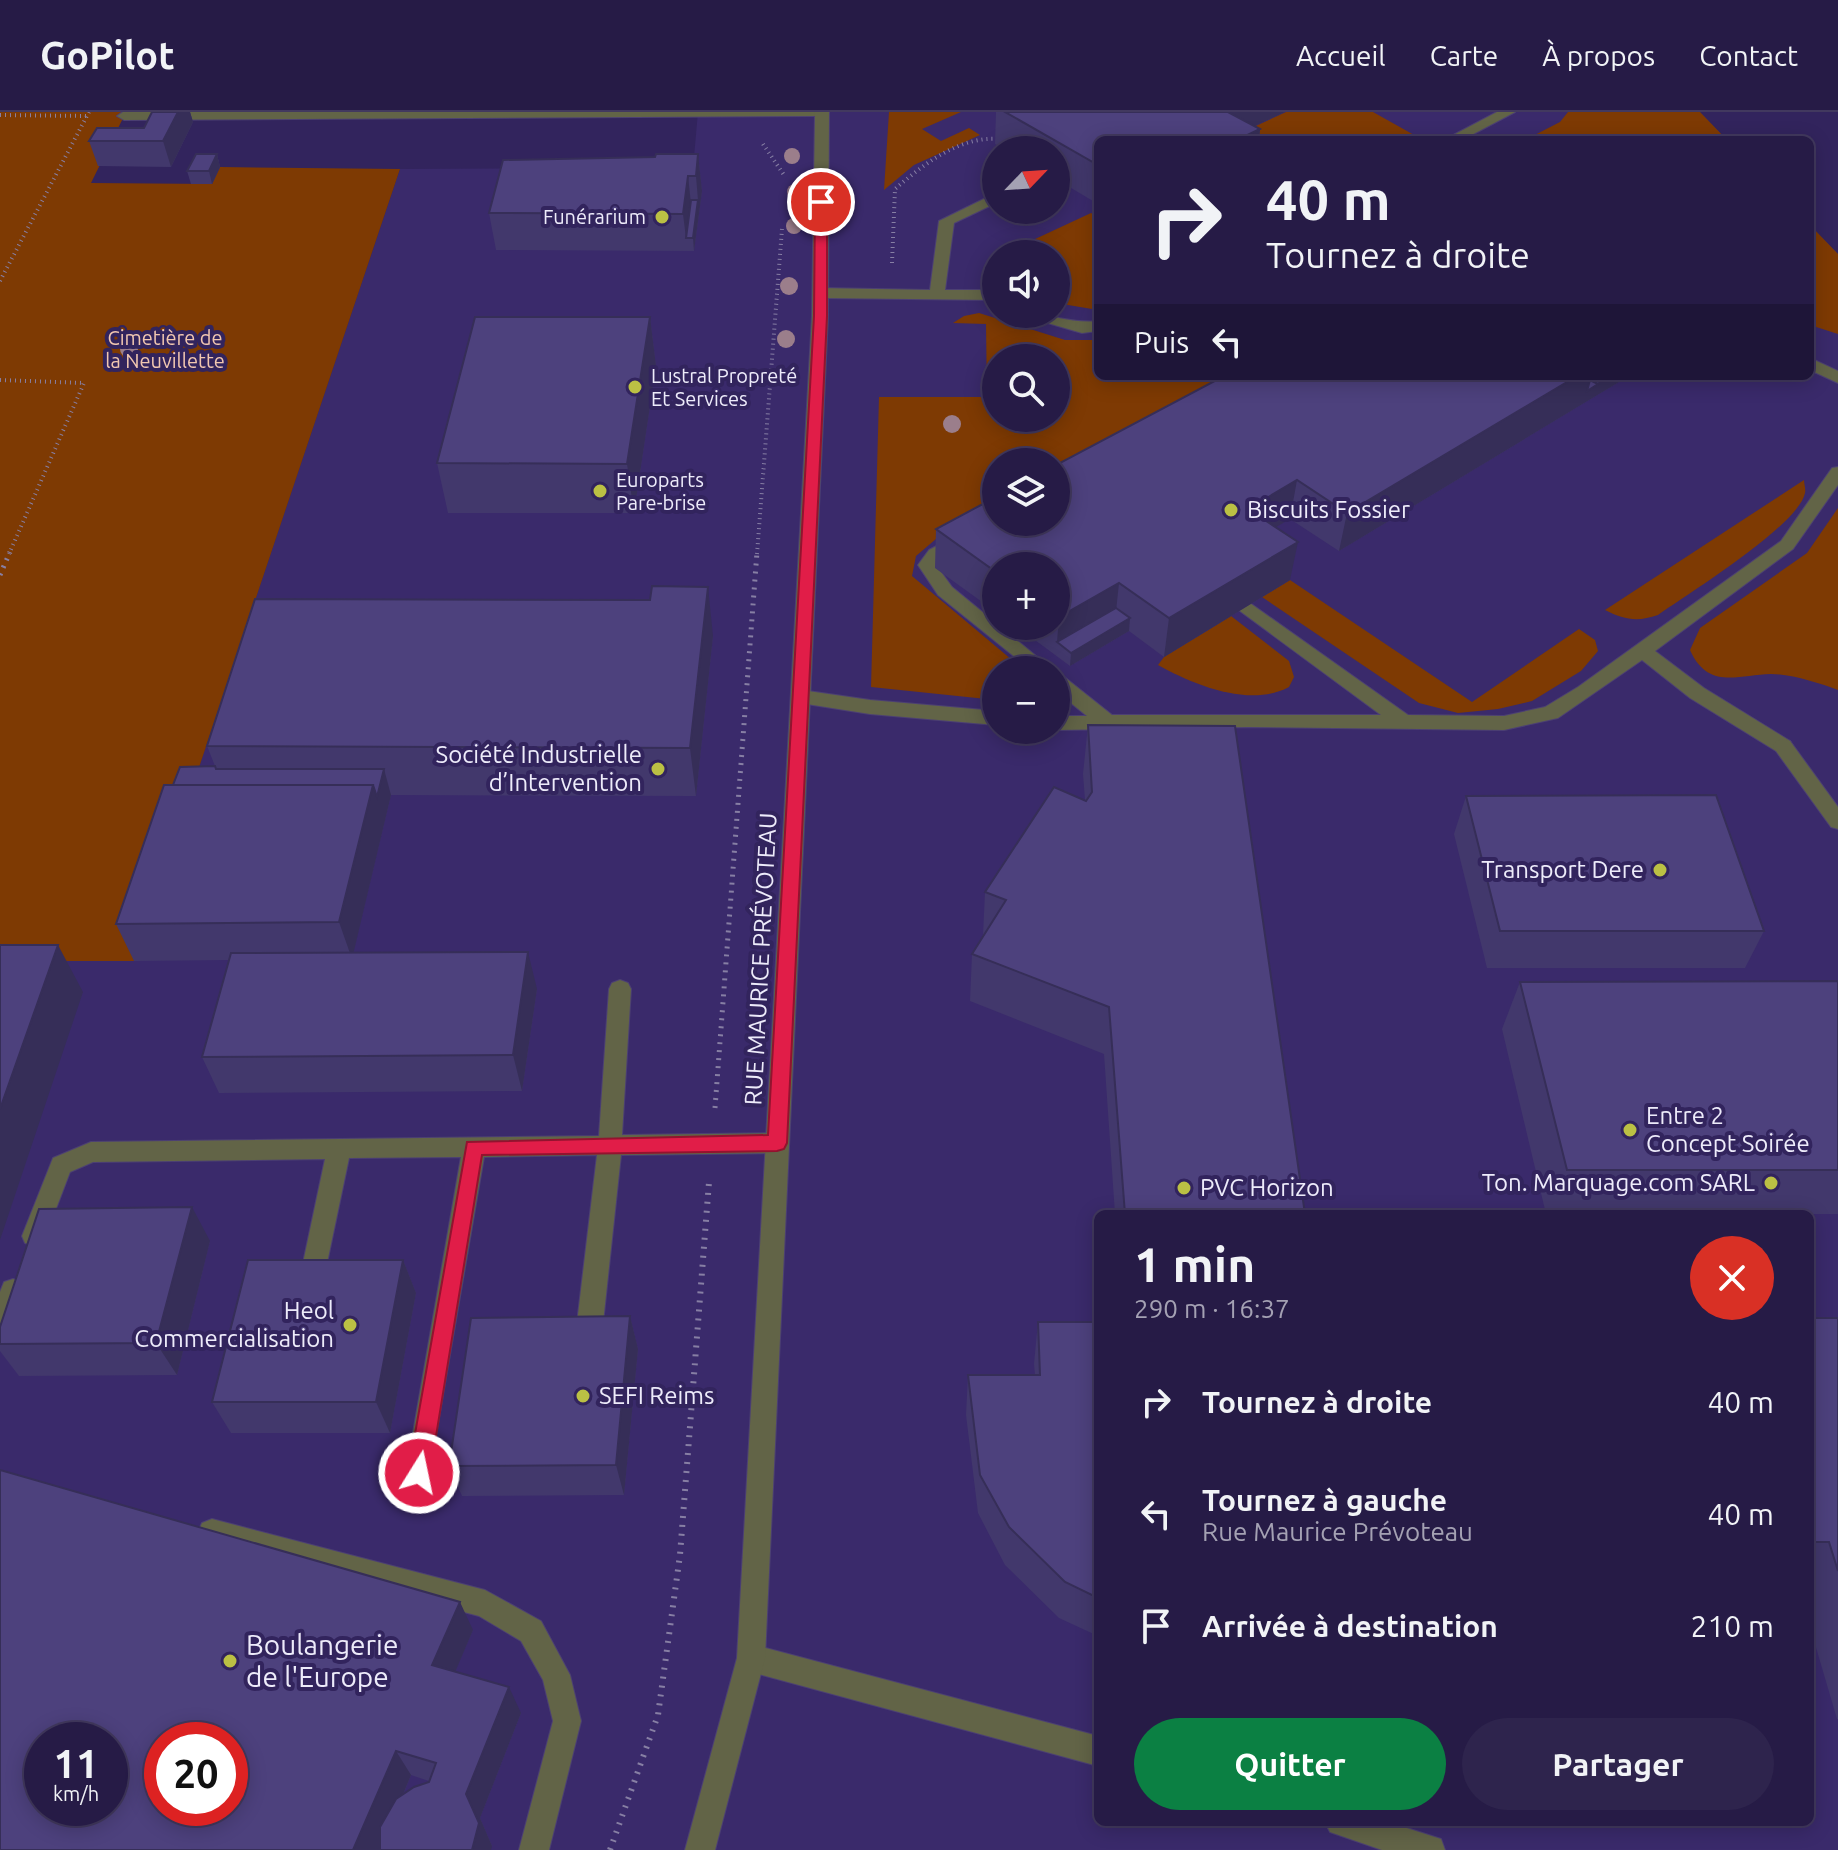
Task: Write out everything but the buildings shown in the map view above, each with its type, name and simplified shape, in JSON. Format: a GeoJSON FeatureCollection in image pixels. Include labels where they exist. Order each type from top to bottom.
{"type":"FeatureCollection","features":[{"type":"Feature","properties":{"kind":"street","name":"RUE MAURICE PRÉVOTEAU"},"geometry":{"type":"LineString","coordinates":[[124,116],[820,112],[821,293],[751,1658],[700,1850]]}},
{"type":"Feature","properties":{"kind":"street"},"geometry":{"type":"LineString","coordinates":[[1459,136],[1508,112]]}},
{"type":"Feature","properties":{"kind":"street"},"geometry":{"type":"LineString","coordinates":[[937,293],[947,221],[982,204]]}},
{"type":"Feature","properties":{"kind":"street"},"geometry":{"type":"LineString","coordinates":[[821,293],[982,295]]}},
{"type":"Feature","properties":{"kind":"street"},"geometry":{"type":"LineString","coordinates":[[1070,325],[1082,328],[1094,326]]}},
{"type":"Feature","properties":{"kind":"street"},"geometry":{"type":"LineString","coordinates":[[1814,365],[1838,378]]}},
{"type":"Feature","properties":{"kind":"street"},"geometry":{"type":"LineString","coordinates":[[1070,723],[1504,723],[1551,713],[1787,545],[1838,472]]}},
{"type":"Feature","properties":{"kind":"street"},"geometry":{"type":"LineString","coordinates":[[982,529],[935,554],[927,565],[945,591],[1026,656]]}},
{"type":"Feature","properties":{"kind":"street"},"geometry":{"type":"LineString","coordinates":[[1247,607],[1404,722]]}},
{"type":"Feature","properties":{"kind":"street"},"geometry":{"type":"LineString","coordinates":[[1641,650],[1697,693],[1783,746],[1838,822]]}},
{"type":"Feature","properties":{"kind":"street"},"geometry":{"type":"LineString","coordinates":[[1070,692],[1109,723]]}},
{"type":"Feature","properties":{"kind":"street"},"geometry":{"type":"LineString","coordinates":[[801,697],[870,707],[982,717]]}},
{"type":"Feature","properties":{"kind":"street"},"geometry":{"type":"LineString","coordinates":[[590,1323],[610,1146],[620,989]]}},
{"type":"Feature","properties":{"kind":"street"},"geometry":{"type":"LineString","coordinates":[[0,1326],[61,1165],[91,1152],[777,1143]]}},
{"type":"Feature","properties":{"kind":"street"},"geometry":{"type":"LineString","coordinates":[[419,1473],[474,1147]]}},
{"type":"Feature","properties":{"kind":"street"},"geometry":{"type":"LineString","coordinates":[[315,1263],[339,1149]]}},
{"type":"Feature","properties":{"kind":"street"},"geometry":{"type":"LineString","coordinates":[[182,1524],[485,1604],[531,1631],[556,1675],[567,1721],[534,1850]]}},
{"type":"Feature","properties":{"kind":"street"},"geometry":{"type":"LineString","coordinates":[[751,1658],[1094,1750]]}},
{"type":"Feature","properties":{"kind":"street"},"geometry":{"type":"LineString","coordinates":[[1353,1826],[1430,1850]]}},
{"type":"Feature","properties":{"kind":"path"},"geometry":{"type":"LineString","coordinates":[[744,113],[786,178]]}},
{"type":"Feature","properties":{"kind":"path"},"geometry":{"type":"LineString","coordinates":[[0,281],[88,114]]}},
{"type":"Feature","properties":{"kind":"path"},"geometry":{"type":"LineString","coordinates":[[0,115],[124,116]]}},
{"type":"Feature","properties":{"kind":"path"},"geometry":{"type":"LineString","coordinates":[[891,292],[895,189],[919,167],[959,147],[984,137],[996,140],[1009,134]]}},
{"type":"Feature","properties":{"kind":"path"},"geometry":{"type":"LineString","coordinates":[[610,1850],[658,1715],[680,1555],[783,225]]}},
{"type":"Feature","properties":{"kind":"path"},"geometry":{"type":"LineString","coordinates":[[0,380],[84,383],[0,575]]}},
{"type":"Feature","properties":{"kind":"shaded area"},"geometry":{"type":"Polygon","coordinates":[[[698,112],[1700,112],[1723,136],[1094,136],[1094,380],[1814,380],[1814,229],[1838,254],[1838,1850],[0,1850],[0,961],[134,960],[400,169],[693,168],[698,112]]]}},
{"type":"Feature","properties":{"kind":"green space","name":"Cimetière de la Neuvillette"},"geometry":{"type":"Polygon","coordinates":[[[0,112],[126,112],[91,183],[212,184],[220,167],[400,169],[134,961],[0,961],[0,112]]]}},
{"type":"Feature","properties":{"kind":"green space"},"geometry":{"type":"Polygon","coordinates":[[[889,112],[961,112],[922,129],[941,141],[969,128],[980,135],[914,165],[884,190],[889,112]]]}},
{"type":"Feature","properties":{"kind":"green space"},"geometry":{"type":"Polygon","coordinates":[[[1286,112],[1373,112],[1416,136],[1234,136],[1286,112]]]}},
{"type":"Feature","properties":{"kind":"green space"},"geometry":{"type":"Polygon","coordinates":[[[1568,112],[1700,112],[1723,136],[1533,136],[1560,122],[1568,112]]]}},
{"type":"Feature","properties":{"kind":"green space"},"geometry":{"type":"Polygon","coordinates":[[[1091,213],[1094,215],[1094,309],[1070,305],[1070,240],[1033,240],[1091,213]]]}},
{"type":"Feature","properties":{"kind":"green space"},"geometry":{"type":"Polygon","coordinates":[[[1814,229],[1838,254],[1838,334],[1814,326],[1814,229]]]}},
{"type":"Feature","properties":{"kind":"green space"},"geometry":{"type":"Polygon","coordinates":[[[979,313],[982,314],[982,324],[953,323],[964,316],[979,313]]]}},
{"type":"Feature","properties":{"kind":"green space"},"geometry":{"type":"Polygon","coordinates":[[[986,328],[1027,328],[1065,340],[1094,340],[1094,380],[1239,380],[1070,466],[1070,448],[982,448],[982,511],[950,527],[916,556],[912,576],[982,635],[982,640],[988,640],[1007,656],[982,656],[982,699],[871,687],[879,397],[982,397],[982,432],[1070,432],[1070,344],[986,344],[986,328]]]}},
{"type":"Feature","properties":{"kind":"green space"},"geometry":{"type":"Polygon","coordinates":[[[1804,480],[1805,493],[1784,523],[1658,615],[1631,619],[1605,610],[1804,480]]]}},
{"type":"Feature","properties":{"kind":"green space"},"geometry":{"type":"Polygon","coordinates":[[[1838,508],[1838,690],[1787,676],[1724,677],[1705,671],[1690,650],[1700,628],[1807,553],[1838,508]]]}},
{"type":"Feature","properties":{"kind":"green space"},"geometry":{"type":"Polygon","coordinates":[[[1290,580],[1472,702],[1579,629],[1595,640],[1598,651],[1581,671],[1532,701],[1498,709],[1458,713],[1419,703],[1262,597],[1290,580]]]}},
{"type":"Feature","properties":{"kind":"green space"},"geometry":{"type":"Polygon","coordinates":[[[1231,616],[1289,661],[1294,677],[1289,687],[1274,693],[1240,695],[1188,680],[1158,665],[1164,657],[1231,616]]]}},
{"type":"Feature","properties":{"kind":"place","name":"Funérarium"},"geometry":{"type":"Point","coordinates":[662,217]}},
{"type":"Feature","properties":{"kind":"place","name":"Lustral Propreté Et Services"},"geometry":{"type":"Point","coordinates":[635,387]}},
{"type":"Feature","properties":{"kind":"place","name":"Europarts Pare-brise"},"geometry":{"type":"Point","coordinates":[600,491]}},
{"type":"Feature","properties":{"kind":"place","name":"Biscuits Fossier"},"geometry":{"type":"Point","coordinates":[1231,510]}},
{"type":"Feature","properties":{"kind":"place","name":"Société Industrielle d’Intervention"},"geometry":{"type":"Point","coordinates":[658,769]}},
{"type":"Feature","properties":{"kind":"place","name":"Transport Dere"},"geometry":{"type":"Point","coordinates":[1660,870]}},
{"type":"Feature","properties":{"kind":"place","name":"Entre 2 Concept Soirée"},"geometry":{"type":"Point","coordinates":[1630,1130]}},
{"type":"Feature","properties":{"kind":"place","name":"Ton. Marquage.com SARL"},"geometry":{"type":"Point","coordinates":[1771,1183]}},
{"type":"Feature","properties":{"kind":"place","name":"PVC Horizon"},"geometry":{"type":"Point","coordinates":[1184,1188]}},
{"type":"Feature","properties":{"kind":"place","name":"Heol Commercialisation"},"geometry":{"type":"Point","coordinates":[350,1325]}},
{"type":"Feature","properties":{"kind":"place","name":"SEFI Reims"},"geometry":{"type":"Point","coordinates":[583,1396]}},
{"type":"Feature","properties":{"kind":"place","name":"Boulangerie de l'Europe"},"geometry":{"type":"Point","coordinates":[230,1661]}},
{"type":"Feature","properties":{"kind":"route"},"geometry":{"type":"LineString","coordinates":[[419,1473],[474,1147],[777,1143],[820,316],[821,202]]}}]}
